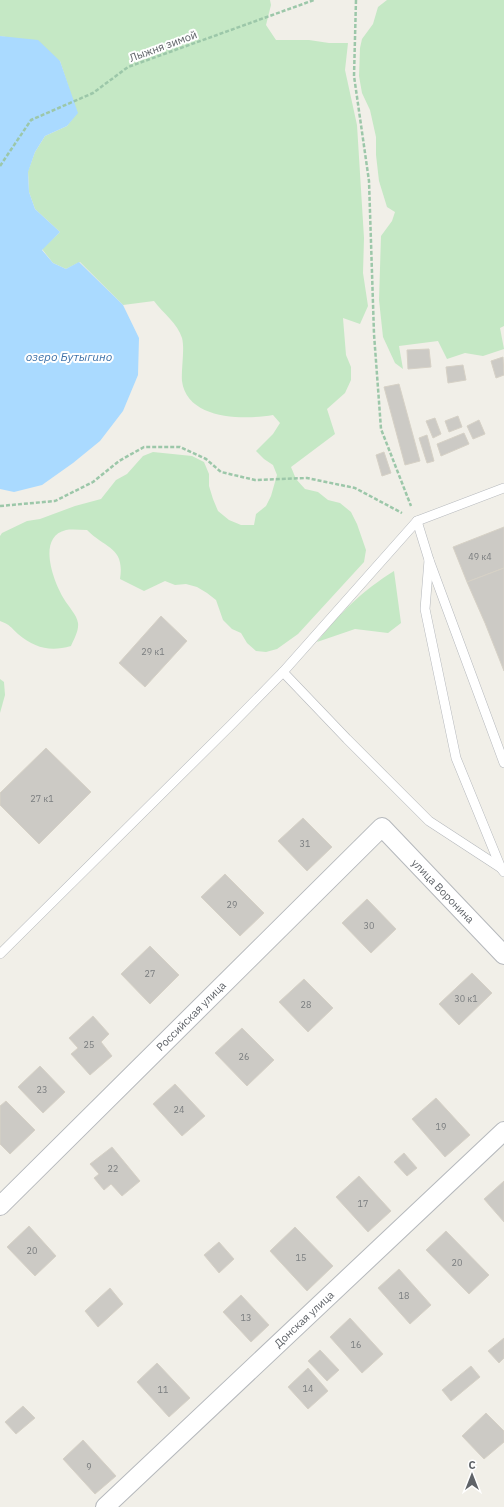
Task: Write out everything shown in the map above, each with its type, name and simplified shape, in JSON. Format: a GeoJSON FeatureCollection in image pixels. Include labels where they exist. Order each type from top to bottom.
{"type":"FeatureCollection","features":[{"type":"Feature","properties":{"kind":"street","name":"улица Воронина"},"geometry":{"type":"LineString","coordinates":[[382,826],[504,955]]}},
{"type":"Feature","properties":{"kind":"street","name":"Российская улица"},"geometry":{"type":"LineString","coordinates":[[0,1206],[382,826]]}},
{"type":"Feature","properties":{"kind":"street","name":"Донская улица"},"geometry":{"type":"LineString","coordinates":[[105,1507],[504,1131]]}},
{"type":"Feature","properties":{"kind":"lane"},"geometry":{"type":"LineString","coordinates":[[0,954],[232,726],[283,672],[417,521],[504,488]]}},
{"type":"Feature","properties":{"kind":"lane"},"geometry":{"type":"LineString","coordinates":[[417,521],[428,560],[504,763]]}},
{"type":"Feature","properties":{"kind":"lane"},"geometry":{"type":"LineString","coordinates":[[428,560],[425,609],[456,758],[502,870]]}},
{"type":"Feature","properties":{"kind":"lane"},"geometry":{"type":"LineString","coordinates":[[283,672],[429,821],[502,870]]}},
{"type":"Feature","properties":{"kind":"path","name":"Лыжня зимой"},"geometry":{"type":"LineString","coordinates":[[0,166],[31,120],[93,93],[128,67],[314,0]]}},
{"type":"Feature","properties":{"kind":"path"},"geometry":{"type":"LineString","coordinates":[[356,0],[354,76],[369,181],[374,334],[381,429],[417,521]]}},
{"type":"Feature","properties":{"kind":"path"},"geometry":{"type":"LineString","coordinates":[[0,506],[55,501],[94,482],[119,461],[144,447],[180,447],[206,459],[221,472],[255,480],[307,478],[355,488],[417,521]]}},
{"type":"Feature","properties":{"kind":"green space"},"geometry":{"type":"Polygon","coordinates":[[[0,0],[270,0],[271,5],[266,25],[276,40],[309,40],[329,43],[348,43],[345,70],[357,125],[364,238],[363,273],[368,306],[360,324],[343,318],[346,355],[351,367],[351,380],[345,393],[327,409],[335,434],[291,467],[296,479],[305,489],[318,492],[328,500],[340,503],[351,512],[366,550],[364,562],[298,634],[277,649],[266,652],[256,651],[247,643],[241,633],[232,629],[223,620],[216,600],[197,587],[186,584],[175,585],[165,581],[144,591],[120,579],[121,568],[117,554],[87,530],[66,530],[57,534],[52,541],[50,551],[52,572],[60,592],[76,617],[78,623],[77,632],[71,646],[49,649],[37,646],[24,639],[8,625],[0,621],[0,536],[2,533],[27,521],[40,519],[75,506],[101,499],[116,480],[127,474],[143,456],[153,452],[192,456],[204,462],[209,474],[209,486],[218,511],[229,520],[241,525],[254,525],[256,514],[266,506],[271,496],[277,475],[273,465],[256,451],[273,434],[280,423],[273,415],[261,417],[233,417],[205,410],[194,403],[186,394],[182,381],[182,338],[174,323],[154,301],[123,305],[80,262],[66,269],[53,263],[42,249],[60,232],[35,209],[29,192],[28,171],[35,152],[45,136],[67,126],[77,113],[60,61],[18,39],[0,36],[0,0]]]}},
{"type":"Feature","properties":{"kind":"green space"},"geometry":{"type":"Polygon","coordinates":[[[387,0],[504,0],[504,326],[500,328],[504,349],[483,356],[465,353],[447,359],[438,341],[399,346],[403,369],[395,363],[383,337],[379,300],[381,236],[392,221],[395,212],[387,207],[379,181],[376,155],[376,137],[370,110],[362,93],[359,76],[360,48],[362,39],[373,24],[378,7],[387,0]]]}},
{"type":"Feature","properties":{"kind":"green space"},"geometry":{"type":"Polygon","coordinates":[[[394,571],[401,623],[388,633],[355,629],[317,642],[352,603],[372,586],[394,571]]]}},
{"type":"Feature","properties":{"kind":"green space"},"geometry":{"type":"Polygon","coordinates":[[[0,679],[4,682],[5,695],[0,713],[0,679]]]}},
{"type":"Feature","properties":{"kind":"water","name":"озеро Бутыгино"},"geometry":{"type":"Polygon","coordinates":[[[0,36],[38,40],[60,61],[78,113],[67,126],[45,136],[35,152],[28,172],[29,192],[35,209],[60,232],[42,250],[53,263],[66,269],[79,262],[123,305],[139,338],[138,375],[123,411],[100,441],[73,463],[42,485],[14,492],[0,489],[0,36]]]}},
{"type":"Feature","properties":{"kind":"building"},"geometry":{"type":"Polygon","coordinates":[[[429,349],[431,367],[408,369],[407,350],[429,349]]]}},
{"type":"Feature","properties":{"kind":"building"},"geometry":{"type":"Polygon","coordinates":[[[503,357],[504,375],[496,378],[491,361],[503,357]]]}},
{"type":"Feature","properties":{"kind":"building"},"geometry":{"type":"Polygon","coordinates":[[[463,365],[466,380],[448,383],[446,367],[463,365]]]}},
{"type":"Feature","properties":{"kind":"building"},"geometry":{"type":"Polygon","coordinates":[[[399,384],[420,461],[405,465],[384,387],[399,384]]]}},
{"type":"Feature","properties":{"kind":"building"},"geometry":{"type":"Polygon","coordinates":[[[458,416],[462,427],[449,432],[445,421],[458,416]]]}},
{"type":"Feature","properties":{"kind":"building"},"geometry":{"type":"Polygon","coordinates":[[[435,418],[441,434],[433,438],[426,421],[435,418]]]}},
{"type":"Feature","properties":{"kind":"building"},"geometry":{"type":"Polygon","coordinates":[[[479,420],[485,434],[473,439],[467,426],[479,420]]]}},
{"type":"Feature","properties":{"kind":"building"},"geometry":{"type":"Polygon","coordinates":[[[464,433],[469,444],[441,456],[437,444],[464,433]]]}},
{"type":"Feature","properties":{"kind":"building"},"geometry":{"type":"Polygon","coordinates":[[[427,435],[434,461],[427,463],[419,438],[427,435]]]}},
{"type":"Feature","properties":{"kind":"building"},"geometry":{"type":"Polygon","coordinates":[[[384,452],[391,473],[382,476],[376,455],[384,452]]]}},
{"type":"Feature","properties":{"kind":"building"},"geometry":{"type":"Polygon","coordinates":[[[504,527],[504,568],[467,582],[453,547],[504,527]]]}},
{"type":"Feature","properties":{"kind":"building"},"geometry":{"type":"Polygon","coordinates":[[[504,568],[504,671],[467,582],[504,568]]]}},
{"type":"Feature","properties":{"kind":"building"},"geometry":{"type":"Polygon","coordinates":[[[161,616],[187,641],[145,687],[119,663],[161,616]]]}},
{"type":"Feature","properties":{"kind":"building"},"geometry":{"type":"Polygon","coordinates":[[[46,748],[91,792],[39,844],[0,805],[0,793],[46,748]]]}},
{"type":"Feature","properties":{"kind":"building"},"geometry":{"type":"Polygon","coordinates":[[[303,818],[332,847],[307,871],[278,841],[303,818]]]}},
{"type":"Feature","properties":{"kind":"building"},"geometry":{"type":"Polygon","coordinates":[[[225,874],[264,913],[240,936],[201,897],[225,874]]]}},
{"type":"Feature","properties":{"kind":"building"},"geometry":{"type":"Polygon","coordinates":[[[367,899],[396,929],[371,953],[342,923],[367,899]]]}},
{"type":"Feature","properties":{"kind":"building"},"geometry":{"type":"Polygon","coordinates":[[[150,946],[179,975],[150,1004],[121,974],[150,946]]]}},
{"type":"Feature","properties":{"kind":"building"},"geometry":{"type":"Polygon","coordinates":[[[472,973],[492,993],[459,1025],[439,1004],[472,973]]]}},
{"type":"Feature","properties":{"kind":"building"},"geometry":{"type":"Polygon","coordinates":[[[304,979],[333,1008],[308,1032],[279,1002],[304,979]]]}},
{"type":"Feature","properties":{"kind":"building"},"geometry":{"type":"Polygon","coordinates":[[[93,1016],[109,1034],[101,1042],[112,1056],[90,1075],[71,1054],[78,1048],[69,1038],[93,1016]]]}},
{"type":"Feature","properties":{"kind":"building"},"geometry":{"type":"Polygon","coordinates":[[[242,1028],[274,1060],[247,1086],[215,1053],[242,1028]]]}},
{"type":"Feature","properties":{"kind":"building"},"geometry":{"type":"Polygon","coordinates":[[[40,1066],[65,1092],[43,1113],[18,1087],[40,1066]]]}},
{"type":"Feature","properties":{"kind":"building"},"geometry":{"type":"Polygon","coordinates":[[[175,1084],[205,1116],[182,1136],[153,1104],[175,1084]]]}},
{"type":"Feature","properties":{"kind":"building"},"geometry":{"type":"Polygon","coordinates":[[[436,1098],[470,1135],[445,1157],[412,1119],[436,1098]]]}},
{"type":"Feature","properties":{"kind":"building"},"geometry":{"type":"Polygon","coordinates":[[[6,1101],[35,1130],[10,1154],[0,1144],[0,1106],[6,1101]]]}},
{"type":"Feature","properties":{"kind":"building"},"geometry":{"type":"Polygon","coordinates":[[[112,1147],[140,1181],[122,1196],[111,1184],[104,1190],[94,1178],[99,1174],[90,1164],[112,1147]]]}},
{"type":"Feature","properties":{"kind":"building"},"geometry":{"type":"Polygon","coordinates":[[[404,1153],[417,1168],[407,1176],[394,1162],[404,1153]]]}},
{"type":"Feature","properties":{"kind":"building"},"geometry":{"type":"Polygon","coordinates":[[[359,1176],[391,1211],[368,1232],[336,1197],[359,1176]]]}},
{"type":"Feature","properties":{"kind":"building"},"geometry":{"type":"Polygon","coordinates":[[[504,1181],[504,1222],[484,1199],[504,1181]]]}},
{"type":"Feature","properties":{"kind":"building"},"geometry":{"type":"Polygon","coordinates":[[[29,1226],[56,1256],[35,1276],[7,1247],[29,1226]]]}},
{"type":"Feature","properties":{"kind":"building"},"geometry":{"type":"Polygon","coordinates":[[[295,1227],[333,1266],[307,1291],[270,1251],[295,1227]]]}},
{"type":"Feature","properties":{"kind":"building"},"geometry":{"type":"Polygon","coordinates":[[[446,1231],[489,1275],[469,1294],[426,1250],[446,1231]]]}},
{"type":"Feature","properties":{"kind":"building"},"geometry":{"type":"Polygon","coordinates":[[[219,1242],[234,1259],[219,1273],[204,1255],[219,1242]]]}},
{"type":"Feature","properties":{"kind":"building"},"geometry":{"type":"Polygon","coordinates":[[[399,1269],[431,1305],[410,1324],[378,1288],[399,1269]]]}},
{"type":"Feature","properties":{"kind":"building"},"geometry":{"type":"Polygon","coordinates":[[[110,1288],[123,1304],[98,1327],[85,1311],[110,1288]]]}},
{"type":"Feature","properties":{"kind":"building"},"geometry":{"type":"Polygon","coordinates":[[[241,1295],[269,1325],[251,1342],[223,1312],[241,1295]]]}},
{"type":"Feature","properties":{"kind":"building"},"geometry":{"type":"Polygon","coordinates":[[[350,1318],[383,1354],[362,1373],[330,1337],[350,1318]]]}},
{"type":"Feature","properties":{"kind":"building"},"geometry":{"type":"Polygon","coordinates":[[[504,1338],[504,1358],[499,1363],[488,1351],[504,1338]]]}},
{"type":"Feature","properties":{"kind":"building"},"geometry":{"type":"Polygon","coordinates":[[[320,1350],[339,1370],[327,1381],[308,1361],[320,1350]]]}},
{"type":"Feature","properties":{"kind":"building"},"geometry":{"type":"Polygon","coordinates":[[[157,1363],[190,1398],[169,1417],[137,1382],[157,1363]]]}},
{"type":"Feature","properties":{"kind":"building"},"geometry":{"type":"Polygon","coordinates":[[[471,1366],[480,1377],[451,1401],[442,1390],[471,1366]]]}},
{"type":"Feature","properties":{"kind":"building"},"geometry":{"type":"Polygon","coordinates":[[[308,1368],[328,1391],[308,1409],[288,1387],[308,1368]]]}},
{"type":"Feature","properties":{"kind":"building"},"geometry":{"type":"Polygon","coordinates":[[[23,1406],[35,1418],[16,1434],[5,1422],[23,1406]]]}},
{"type":"Feature","properties":{"kind":"building"},"geometry":{"type":"Polygon","coordinates":[[[486,1413],[504,1431],[504,1442],[484,1459],[462,1436],[486,1413]]]}},
{"type":"Feature","properties":{"kind":"building"},"geometry":{"type":"Polygon","coordinates":[[[83,1440],[116,1476],[95,1494],[63,1459],[83,1440]]]}}]}
